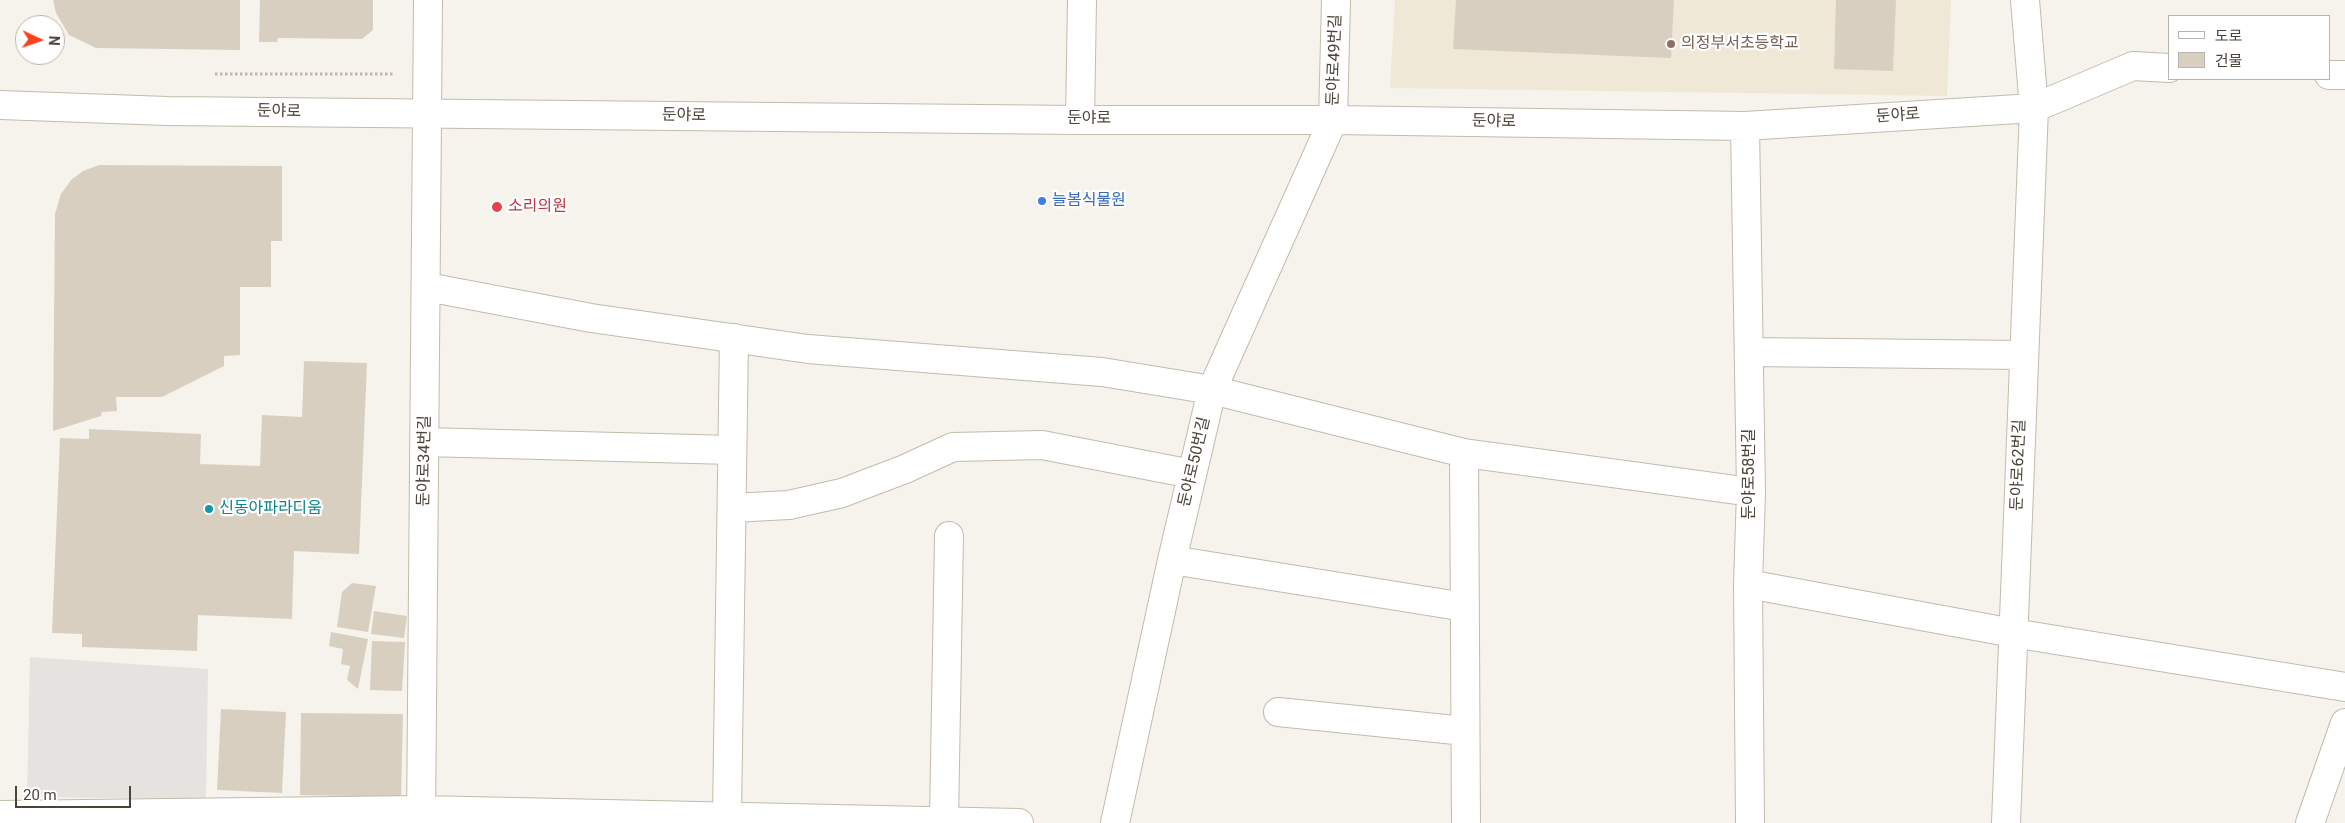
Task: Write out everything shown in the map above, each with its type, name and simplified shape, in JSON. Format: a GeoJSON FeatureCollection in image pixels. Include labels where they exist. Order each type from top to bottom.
{"type":"FeatureCollection","features":[{"type":"Feature","properties":{"kind":"street","name":"둔야로34번길"},"geometry":{"type":"LineString","coordinates":[[422,816],[428,0]]}},
{"type":"Feature","properties":{"kind":"street"},"geometry":{"type":"LineString","coordinates":[[1080,120],[1082,0]]}},
{"type":"Feature","properties":{"kind":"street","name":"둔야로49번길"},"geometry":{"type":"LineString","coordinates":[[1333,120],[1336,0]]}},
{"type":"Feature","properties":{"kind":"street","name":"둔야로62번길"},"geometry":{"type":"LineString","coordinates":[[2006,823],[2034,108],[2025,0]]}},
{"type":"Feature","properties":{"kind":"street","name":"둔야로"},"geometry":{"type":"LineString","coordinates":[[0,105],[167,111],[1080,120],[1333,120],[1745,126],[2034,108],[2133,66],[2168,68]]}},
{"type":"Feature","properties":{"kind":"street"},"geometry":{"type":"LineString","coordinates":[[2330,74],[2345,75]]}},
{"type":"Feature","properties":{"kind":"street","name":"둔야로50번길"},"geometry":{"type":"LineString","coordinates":[[1115,823],[1172,560],[1212,390],[1333,120]]}},
{"type":"Feature","properties":{"kind":"street","name":"둔야로58번길"},"geometry":{"type":"LineString","coordinates":[[1745,126],[1751,492],[1748,584],[1750,823]]}},
{"type":"Feature","properties":{"kind":"street"},"geometry":{"type":"LineString","coordinates":[[427,287],[591,318],[808,349],[1102,372],[1212,390],[1464,453],[1751,492]]}},
{"type":"Feature","properties":{"kind":"street"},"geometry":{"type":"LineString","coordinates":[[727,816],[734,338]]}},
{"type":"Feature","properties":{"kind":"street"},"geometry":{"type":"LineString","coordinates":[[1749,352],[2023,355]]}},
{"type":"Feature","properties":{"kind":"street"},"geometry":{"type":"LineString","coordinates":[[425,442],[732,450]]}},
{"type":"Feature","properties":{"kind":"street"},"geometry":{"type":"LineString","coordinates":[[732,508],[789,505],[842,493],[905,469],[953,447],[1042,445],[1192,474]]}},
{"type":"Feature","properties":{"kind":"street"},"geometry":{"type":"LineString","coordinates":[[1464,453],[1466,823]]}},
{"type":"Feature","properties":{"kind":"street"},"geometry":{"type":"LineString","coordinates":[[944,820],[949,536]]}},
{"type":"Feature","properties":{"kind":"street"},"geometry":{"type":"LineString","coordinates":[[1172,560],[1465,607]]}},
{"type":"Feature","properties":{"kind":"street"},"geometry":{"type":"LineString","coordinates":[[1748,584],[2013,633],[2345,687]]}},
{"type":"Feature","properties":{"kind":"street"},"geometry":{"type":"LineString","coordinates":[[1278,712],[1465,731]]}},
{"type":"Feature","properties":{"kind":"street"},"geometry":{"type":"LineString","coordinates":[[2310,823],[2345,723]]}},
{"type":"Feature","properties":{"kind":"street"},"geometry":{"type":"LineString","coordinates":[[0,815],[727,816],[1019,823]]}},
{"type":"Feature","properties":{"kind":"path"},"geometry":{"type":"LineString","coordinates":[[215,74],[394,74]]}},
{"type":"Feature","properties":{"kind":"shaded area","name":"의정부서초등학교"},"geometry":{"type":"Polygon","coordinates":[[[1395,0],[1951,0],[1947,96],[1390,88],[1395,0]]]}},
{"type":"Feature","properties":{"kind":"shaded area"},"geometry":{"type":"Polygon","coordinates":[[[30,657],[208,669],[206,799],[27,797],[30,657]]]}},
{"type":"Feature","properties":{"kind":"building"},"geometry":{"type":"Polygon","coordinates":[[[53,0],[240,0],[240,50],[96,48],[69,35],[65,28],[65,15],[57,15],[53,0]]]}},
{"type":"Feature","properties":{"kind":"building"},"geometry":{"type":"Polygon","coordinates":[[[260,0],[373,0],[373,30],[362,39],[278,38],[277,42],[259,42],[260,0]]]}},
{"type":"Feature","properties":{"kind":"building"},"geometry":{"type":"Polygon","coordinates":[[[1456,0],[1674,0],[1671,58],[1453,49],[1456,0]]]}},
{"type":"Feature","properties":{"kind":"building"},"geometry":{"type":"Polygon","coordinates":[[[1836,0],[1896,0],[1893,71],[1834,69],[1836,0]]]}},
{"type":"Feature","properties":{"kind":"building"},"geometry":{"type":"Polygon","coordinates":[[[99,165],[282,166],[282,241],[271,241],[271,287],[240,287],[240,355],[224,356],[224,366],[162,397],[116,397],[117,411],[102,412],[101,416],[53,431],[55,214],[61,194],[71,180],[83,171],[99,165]]]}},
{"type":"Feature","properties":{"kind":"building","name":"신동아파라디움"},"geometry":{"type":"Polygon","coordinates":[[[304,361],[367,363],[359,554],[294,551],[292,619],[198,615],[197,651],[82,647],[82,634],[52,633],[60,438],[89,439],[89,429],[201,434],[200,464],[260,466],[262,415],[302,417],[304,361]]]}},
{"type":"Feature","properties":{"kind":"building"},"geometry":{"type":"Polygon","coordinates":[[[352,583],[376,586],[368,632],[337,627],[342,592],[352,583]]]}},
{"type":"Feature","properties":{"kind":"building"},"geometry":{"type":"Polygon","coordinates":[[[374,611],[407,616],[404,638],[371,634],[374,611]]]}},
{"type":"Feature","properties":{"kind":"building"},"geometry":{"type":"Polygon","coordinates":[[[331,632],[368,639],[358,689],[347,680],[350,666],[341,664],[343,649],[329,646],[331,632]]]}},
{"type":"Feature","properties":{"kind":"building"},"geometry":{"type":"Polygon","coordinates":[[[372,641],[405,642],[402,691],[370,690],[372,641]]]}},
{"type":"Feature","properties":{"kind":"building"},"geometry":{"type":"Polygon","coordinates":[[[221,709],[286,712],[282,793],[217,790],[221,709]]]}},
{"type":"Feature","properties":{"kind":"building"},"geometry":{"type":"Polygon","coordinates":[[[301,713],[403,714],[401,797],[300,795],[301,713]]]}},
{"type":"Feature","properties":{"kind":"place","name":"의정부서초등학교"},"geometry":{"type":"Point","coordinates":[1671,44]}},
{"type":"Feature","properties":{"kind":"place","name":"늘봄식물원"},"geometry":{"type":"Point","coordinates":[1042,201]}},
{"type":"Feature","properties":{"kind":"place","name":"소리의원"},"geometry":{"type":"Point","coordinates":[497,207]}},
{"type":"Feature","properties":{"kind":"place","name":"신동아파라디움"},"geometry":{"type":"Point","coordinates":[209,509]}}]}
